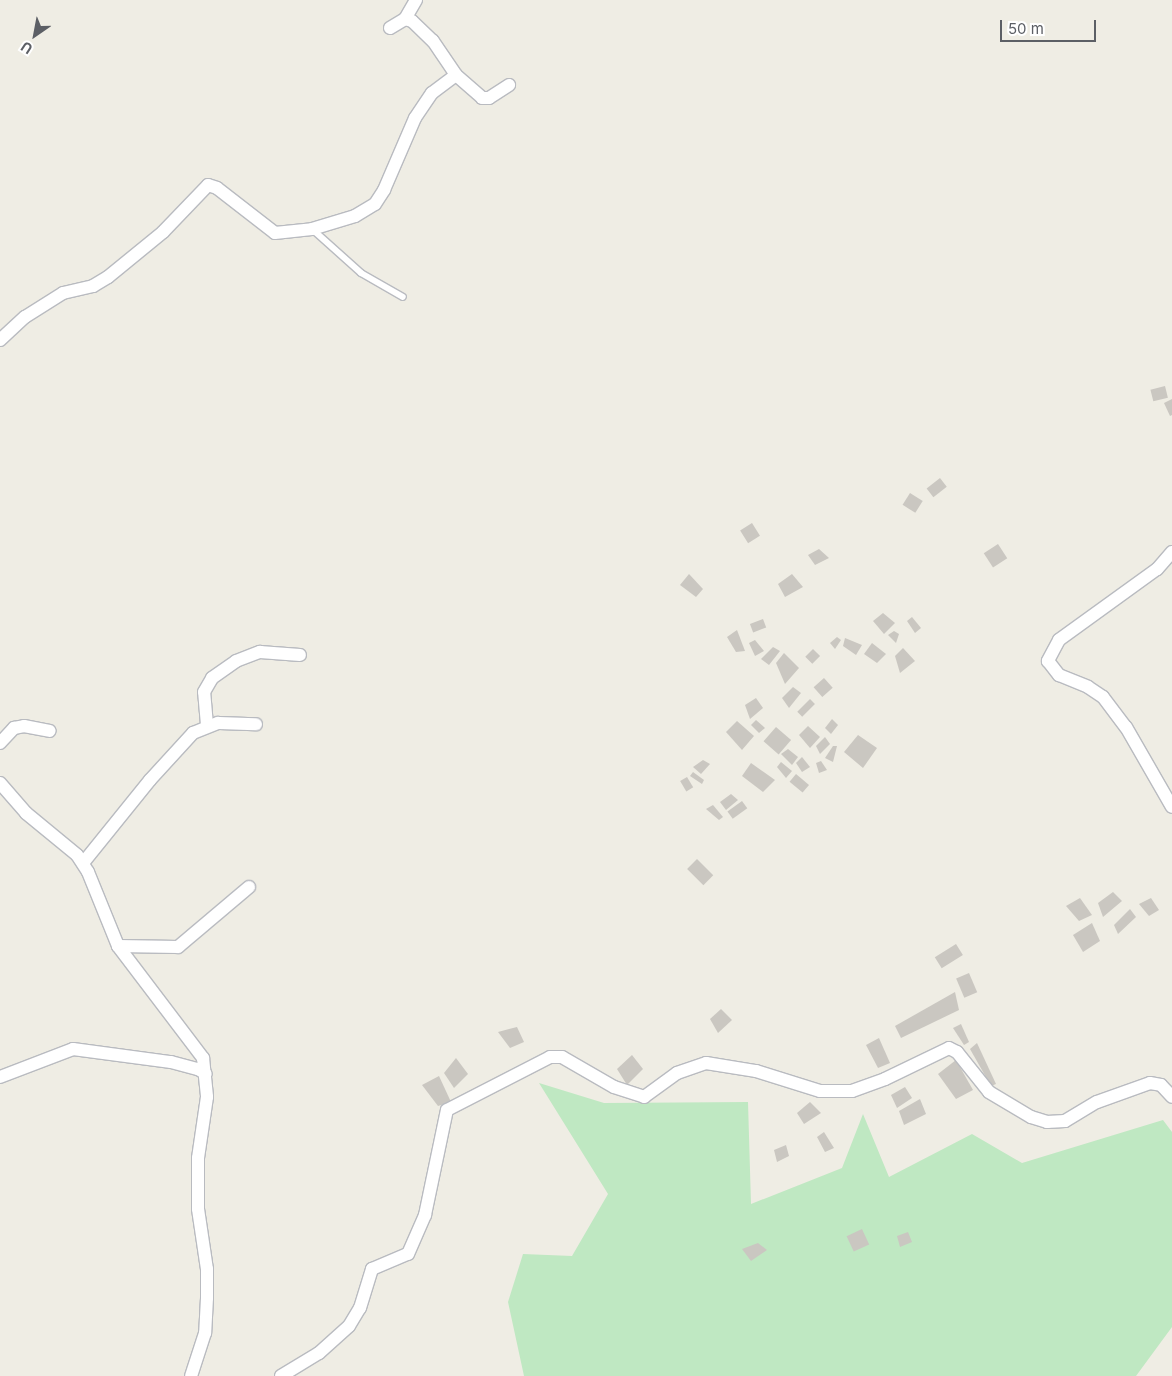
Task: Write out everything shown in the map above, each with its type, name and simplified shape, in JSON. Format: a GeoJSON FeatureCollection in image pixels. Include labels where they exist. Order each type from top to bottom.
{"type":"FeatureCollection","features":[{"type":"Feature","properties":{"kind":"street"},"geometry":{"type":"LineString","coordinates":[[390,28],[405,19],[416,0]]}},
{"type":"Feature","properties":{"kind":"street"},"geometry":{"type":"LineString","coordinates":[[405,19],[412,21],[433,41],[456,75],[482,98],[489,98],[509,85]]}},
{"type":"Feature","properties":{"kind":"street"},"geometry":{"type":"LineString","coordinates":[[0,340],[25,317],[63,293],[93,286],[108,277],[163,232],[208,186],[217,188],[275,233],[312,229],[356,216],[375,204],[422,104],[456,75]]}},
{"type":"Feature","properties":{"kind":"street"},"geometry":{"type":"LineString","coordinates":[[1172,552],[1157,569],[1059,640],[1048,661],[1059,675],[1088,686],[1103,697],[1126,727],[1172,807]]}},
{"type":"Feature","properties":{"kind":"street"},"geometry":{"type":"LineString","coordinates":[[207,725],[204,692],[212,678],[236,661],[260,652],[300,655]]}},
{"type":"Feature","properties":{"kind":"street"},"geometry":{"type":"LineString","coordinates":[[83,863],[150,780],[193,733],[207,725],[237,721],[256,724]]}},
{"type":"Feature","properties":{"kind":"street"},"geometry":{"type":"LineString","coordinates":[[0,743],[14,728],[24,726],[50,731]]}},
{"type":"Feature","properties":{"kind":"street"},"geometry":{"type":"LineString","coordinates":[[0,783],[26,813],[56,835],[83,863],[118,946],[200,1051],[206,1074],[204,1127],[198,1158],[198,1209],[207,1269],[207,1298],[205,1333],[191,1376]]}},
{"type":"Feature","properties":{"kind":"street"},"geometry":{"type":"LineString","coordinates":[[118,946],[178,947],[249,888]]}},
{"type":"Feature","properties":{"kind":"street"},"geometry":{"type":"LineString","coordinates":[[0,1077],[73,1048],[171,1062],[198,1068],[206,1074]]}},
{"type":"Feature","properties":{"kind":"street"},"geometry":{"type":"LineString","coordinates":[[281,1376],[319,1353],[348,1326],[360,1308],[372,1269],[408,1254],[425,1215],[447,1110],[550,1057],[562,1057],[614,1087],[644,1097],[677,1073],[706,1063],[756,1070],[820,1091],[852,1091],[885,1079],[949,1048],[957,1052],[989,1092],[1031,1117],[1047,1122],[1065,1121],[1097,1102],[1150,1083],[1161,1085],[1172,1097]]}},
{"type":"Feature","properties":{"kind":"lane"},"geometry":{"type":"LineString","coordinates":[[312,229],[361,272],[403,297]]}},
{"type":"Feature","properties":{"kind":"green space"},"geometry":{"type":"Polygon","coordinates":[[[539,1083],[604,1103],[748,1102],[751,1204],[842,1168],[863,1114],[889,1177],[972,1134],[1022,1163],[1163,1120],[1172,1132],[1172,1327],[1136,1376],[524,1376],[508,1302],[523,1254],[572,1256],[608,1194],[539,1083]]]}},
{"type":"Feature","properties":{"kind":"building"},"geometry":{"type":"Polygon","coordinates":[[[1165,386],[1168,398],[1153,401],[1150,390],[1165,386]]]}},
{"type":"Feature","properties":{"kind":"building"},"geometry":{"type":"Polygon","coordinates":[[[1172,399],[1172,415],[1170,416],[1164,403],[1172,399]]]}},
{"type":"Feature","properties":{"kind":"building"},"geometry":{"type":"Polygon","coordinates":[[[940,478],[947,487],[933,497],[927,488],[940,478]]]}},
{"type":"Feature","properties":{"kind":"building"},"geometry":{"type":"Polygon","coordinates":[[[910,493],[923,501],[915,513],[903,505],[910,493]]]}},
{"type":"Feature","properties":{"kind":"building"},"geometry":{"type":"Polygon","coordinates":[[[752,523],[760,536],[748,543],[740,530],[752,523]]]}},
{"type":"Feature","properties":{"kind":"building"},"geometry":{"type":"Polygon","coordinates":[[[998,544],[1007,558],[993,568],[984,553],[998,544]]]}},
{"type":"Feature","properties":{"kind":"building"},"geometry":{"type":"Polygon","coordinates":[[[819,549],[829,558],[815,565],[808,555],[819,549]]]}},
{"type":"Feature","properties":{"kind":"building"},"geometry":{"type":"Polygon","coordinates":[[[689,574],[703,589],[696,597],[680,585],[689,574]]]}},
{"type":"Feature","properties":{"kind":"building"},"geometry":{"type":"Polygon","coordinates":[[[792,574],[803,587],[785,597],[778,584],[792,574]]]}},
{"type":"Feature","properties":{"kind":"building"},"geometry":{"type":"Polygon","coordinates":[[[883,613],[895,623],[884,634],[873,621],[883,613]]]}},
{"type":"Feature","properties":{"kind":"building"},"geometry":{"type":"Polygon","coordinates":[[[912,617],[921,628],[915,633],[907,621],[912,617]]]}},
{"type":"Feature","properties":{"kind":"building"},"geometry":{"type":"Polygon","coordinates":[[[763,619],[766,627],[753,632],[750,624],[763,619]]]}},
{"type":"Feature","properties":{"kind":"building"},"geometry":{"type":"Polygon","coordinates":[[[737,630],[745,651],[736,652],[727,637],[737,630]]]}},
{"type":"Feature","properties":{"kind":"building"},"geometry":{"type":"Polygon","coordinates":[[[894,631],[899,634],[896,643],[888,635],[894,631]]]}},
{"type":"Feature","properties":{"kind":"building"},"geometry":{"type":"Polygon","coordinates":[[[837,637],[841,640],[835,649],[830,643],[837,637]]]}},
{"type":"Feature","properties":{"kind":"building"},"geometry":{"type":"Polygon","coordinates":[[[845,638],[862,645],[856,655],[843,646],[845,638]]]}},
{"type":"Feature","properties":{"kind":"building"},"geometry":{"type":"Polygon","coordinates":[[[755,640],[764,651],[755,656],[749,643],[755,640]]]}},
{"type":"Feature","properties":{"kind":"building"},"geometry":{"type":"Polygon","coordinates":[[[872,643],[886,654],[877,663],[864,654],[872,643]]]}},
{"type":"Feature","properties":{"kind":"building"},"geometry":{"type":"Polygon","coordinates":[[[773,647],[780,651],[769,665],[761,659],[773,647]]]}},
{"type":"Feature","properties":{"kind":"building"},"geometry":{"type":"Polygon","coordinates":[[[903,648],[915,661],[900,673],[895,656],[903,648]]]}},
{"type":"Feature","properties":{"kind":"building"},"geometry":{"type":"Polygon","coordinates":[[[813,649],[820,656],[812,664],[805,657],[813,649]]]}},
{"type":"Feature","properties":{"kind":"building"},"geometry":{"type":"Polygon","coordinates":[[[784,653],[799,668],[785,684],[776,663],[784,653]]]}},
{"type":"Feature","properties":{"kind":"building"},"geometry":{"type":"Polygon","coordinates":[[[824,678],[833,688],[822,697],[814,687],[824,678]]]}},
{"type":"Feature","properties":{"kind":"building"},"geometry":{"type":"Polygon","coordinates":[[[793,687],[801,693],[789,708],[782,698],[793,687]]]}},
{"type":"Feature","properties":{"kind":"building"},"geometry":{"type":"Polygon","coordinates":[[[756,698],[763,708],[750,719],[745,705],[756,698]]]}},
{"type":"Feature","properties":{"kind":"building"},"geometry":{"type":"Polygon","coordinates":[[[810,699],[815,704],[802,717],[797,712],[810,699]]]}},
{"type":"Feature","properties":{"kind":"building"},"geometry":{"type":"Polygon","coordinates":[[[832,719],[838,725],[831,734],[825,728],[832,719]]]}},
{"type":"Feature","properties":{"kind":"building"},"geometry":{"type":"Polygon","coordinates":[[[756,720],[765,728],[759,733],[751,725],[756,720]]]}},
{"type":"Feature","properties":{"kind":"building"},"geometry":{"type":"Polygon","coordinates":[[[737,721],[754,736],[742,750],[726,732],[737,721]]]}},
{"type":"Feature","properties":{"kind":"building"},"geometry":{"type":"Polygon","coordinates":[[[808,726],[820,737],[810,748],[799,735],[808,726]]]}},
{"type":"Feature","properties":{"kind":"building"},"geometry":{"type":"Polygon","coordinates":[[[776,727],[791,740],[779,754],[764,741],[776,727]]]}},
{"type":"Feature","properties":{"kind":"building"},"geometry":{"type":"Polygon","coordinates":[[[858,735],[877,748],[863,768],[844,752],[858,735]]]}},
{"type":"Feature","properties":{"kind":"building"},"geometry":{"type":"Polygon","coordinates":[[[825,737],[830,744],[820,754],[816,746],[825,737]]]}},
{"type":"Feature","properties":{"kind":"building"},"geometry":{"type":"Polygon","coordinates":[[[833,746],[837,746],[833,762],[825,758],[833,746]]]}},
{"type":"Feature","properties":{"kind":"building"},"geometry":{"type":"Polygon","coordinates":[[[788,749],[798,757],[792,765],[781,754],[788,749]]]}},
{"type":"Feature","properties":{"kind":"building"},"geometry":{"type":"Polygon","coordinates":[[[802,757],[810,767],[802,772],[796,763],[802,757]]]}},
{"type":"Feature","properties":{"kind":"building"},"geometry":{"type":"Polygon","coordinates":[[[703,760],[710,764],[701,774],[693,767],[703,760]]]}},
{"type":"Feature","properties":{"kind":"building"},"geometry":{"type":"Polygon","coordinates":[[[821,761],[827,770],[819,773],[816,763],[821,761]]]}},
{"type":"Feature","properties":{"kind":"building"},"geometry":{"type":"Polygon","coordinates":[[[781,762],[792,771],[786,778],[777,767],[781,762]]]}},
{"type":"Feature","properties":{"kind":"building"},"geometry":{"type":"Polygon","coordinates":[[[751,763],[775,780],[763,792],[742,776],[751,763]]]}},
{"type":"Feature","properties":{"kind":"building"},"geometry":{"type":"Polygon","coordinates":[[[693,772],[704,780],[702,784],[690,776],[693,772]]]}},
{"type":"Feature","properties":{"kind":"building"},"geometry":{"type":"Polygon","coordinates":[[[796,774],[809,785],[803,793],[790,782],[796,774]]]}},
{"type":"Feature","properties":{"kind":"building"},"geometry":{"type":"Polygon","coordinates":[[[687,777],[693,787],[686,791],[680,781],[687,777]]]}},
{"type":"Feature","properties":{"kind":"building"},"geometry":{"type":"Polygon","coordinates":[[[731,794],[738,800],[726,810],[720,802],[731,794]]]}},
{"type":"Feature","properties":{"kind":"building"},"geometry":{"type":"Polygon","coordinates":[[[742,801],[747,808],[733,819],[727,812],[742,801]]]}},
{"type":"Feature","properties":{"kind":"building"},"geometry":{"type":"Polygon","coordinates":[[[713,805],[723,817],[719,820],[706,809],[713,805]]]}},
{"type":"Feature","properties":{"kind":"building"},"geometry":{"type":"Polygon","coordinates":[[[697,859],[713,875],[703,885],[687,869],[697,859]]]}},
{"type":"Feature","properties":{"kind":"building"},"geometry":{"type":"Polygon","coordinates":[[[1113,892],[1122,901],[1103,917],[1098,903],[1113,892]]]}},
{"type":"Feature","properties":{"kind":"building"},"geometry":{"type":"Polygon","coordinates":[[[1080,898],[1092,915],[1079,921],[1066,906],[1080,898]]]}},
{"type":"Feature","properties":{"kind":"building"},"geometry":{"type":"Polygon","coordinates":[[[1151,898],[1159,910],[1149,916],[1139,904],[1151,898]]]}},
{"type":"Feature","properties":{"kind":"building"},"geometry":{"type":"Polygon","coordinates":[[[1130,909],[1136,917],[1118,934],[1114,925],[1130,909]]]}},
{"type":"Feature","properties":{"kind":"building"},"geometry":{"type":"Polygon","coordinates":[[[1092,923],[1100,941],[1083,952],[1073,935],[1092,923]]]}},
{"type":"Feature","properties":{"kind":"building"},"geometry":{"type":"Polygon","coordinates":[[[956,944],[963,955],[942,968],[935,957],[956,944]]]}},
{"type":"Feature","properties":{"kind":"building"},"geometry":{"type":"Polygon","coordinates":[[[969,973],[977,992],[964,998],[956,978],[969,973]]]}},
{"type":"Feature","properties":{"kind":"building"},"geometry":{"type":"Polygon","coordinates":[[[955,992],[959,1010],[901,1038],[895,1026],[955,992]]]}},
{"type":"Feature","properties":{"kind":"building"},"geometry":{"type":"Polygon","coordinates":[[[721,1009],[732,1020],[718,1033],[710,1019],[721,1009]]]}},
{"type":"Feature","properties":{"kind":"building"},"geometry":{"type":"Polygon","coordinates":[[[961,1024],[969,1042],[964,1045],[953,1028],[961,1024]]]}},
{"type":"Feature","properties":{"kind":"building"},"geometry":{"type":"Polygon","coordinates":[[[517,1027],[524,1042],[510,1048],[498,1032],[517,1027]]]}},
{"type":"Feature","properties":{"kind":"building"},"geometry":{"type":"Polygon","coordinates":[[[879,1038],[890,1063],[878,1068],[866,1045],[879,1038]]]}},
{"type":"Feature","properties":{"kind":"building"},"geometry":{"type":"Polygon","coordinates":[[[977,1043],[996,1084],[991,1086],[970,1049],[977,1043]]]}},
{"type":"Feature","properties":{"kind":"building"},"geometry":{"type":"Polygon","coordinates":[[[632,1055],[643,1069],[627,1085],[617,1069],[632,1055]]]}},
{"type":"Feature","properties":{"kind":"building"},"geometry":{"type":"Polygon","coordinates":[[[456,1058],[468,1074],[454,1088],[444,1073],[456,1058]]]}},
{"type":"Feature","properties":{"kind":"building"},"geometry":{"type":"Polygon","coordinates":[[[956,1060],[973,1090],[956,1099],[938,1074],[956,1060]]]}},
{"type":"Feature","properties":{"kind":"building"},"geometry":{"type":"Polygon","coordinates":[[[439,1076],[451,1102],[438,1106],[422,1085],[439,1076]]]}},
{"type":"Feature","properties":{"kind":"building"},"geometry":{"type":"Polygon","coordinates":[[[905,1087],[912,1098],[897,1108],[891,1095],[905,1087]]]}},
{"type":"Feature","properties":{"kind":"building"},"geometry":{"type":"Polygon","coordinates":[[[920,1099],[926,1114],[904,1125],[899,1111],[920,1099]]]}},
{"type":"Feature","properties":{"kind":"building"},"geometry":{"type":"Polygon","coordinates":[[[810,1102],[821,1113],[804,1124],[797,1113],[810,1102]]]}},
{"type":"Feature","properties":{"kind":"building"},"geometry":{"type":"Polygon","coordinates":[[[824,1132],[834,1148],[825,1152],[817,1137],[824,1132]]]}},
{"type":"Feature","properties":{"kind":"building"},"geometry":{"type":"Polygon","coordinates":[[[786,1145],[789,1156],[777,1162],[774,1150],[786,1145]]]}},
{"type":"Feature","properties":{"kind":"building"},"geometry":{"type":"Polygon","coordinates":[[[862,1229],[869,1244],[854,1252],[847,1236],[862,1229]]]}},
{"type":"Feature","properties":{"kind":"building"},"geometry":{"type":"Polygon","coordinates":[[[908,1232],[912,1242],[900,1247],[897,1236],[908,1232]]]}},
{"type":"Feature","properties":{"kind":"building"},"geometry":{"type":"Polygon","coordinates":[[[758,1243],[767,1250],[751,1261],[742,1249],[758,1243]]]}}]}
